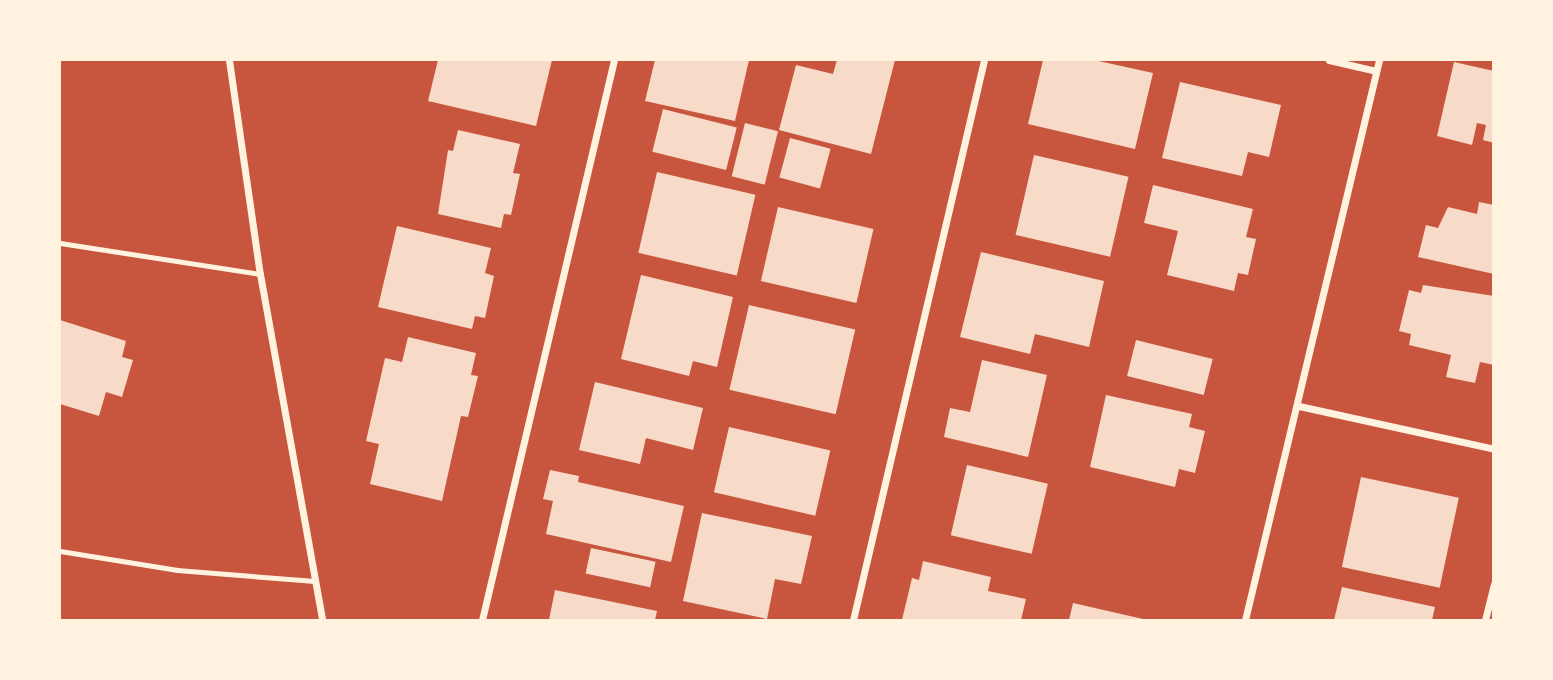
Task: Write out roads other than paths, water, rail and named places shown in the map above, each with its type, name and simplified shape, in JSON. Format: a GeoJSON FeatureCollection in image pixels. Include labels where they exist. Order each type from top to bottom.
{"type":"FeatureCollection","features":[{"type":"Feature","properties":{"kind":"street"},"geometry":{"type":"LineString","coordinates":[[229,60],[260,274],[322,621]]}},
{"type":"Feature","properties":{"kind":"street"},"geometry":{"type":"LineString","coordinates":[[482,621],[614,60]]}},
{"type":"Feature","properties":{"kind":"street"},"geometry":{"type":"LineString","coordinates":[[853,621],[984,60]]}},
{"type":"Feature","properties":{"kind":"street"},"geometry":{"type":"LineString","coordinates":[[1329,60],[1376,71]]}},
{"type":"Feature","properties":{"kind":"street"},"geometry":{"type":"LineString","coordinates":[[1245,621],[1299,406],[1378,60]]}},
{"type":"Feature","properties":{"kind":"street"},"geometry":{"type":"LineString","coordinates":[[1299,406],[1493,449]]}},
{"type":"Feature","properties":{"kind":"street"},"geometry":{"type":"LineString","coordinates":[[1485,621],[1493,584]]}},
{"type":"Feature","properties":{"kind":"lane"},"geometry":{"type":"LineString","coordinates":[[60,243],[260,274]]}},
{"type":"Feature","properties":{"kind":"lane"},"geometry":{"type":"LineString","coordinates":[[60,551],[177,570],[315,581]]}}]}
